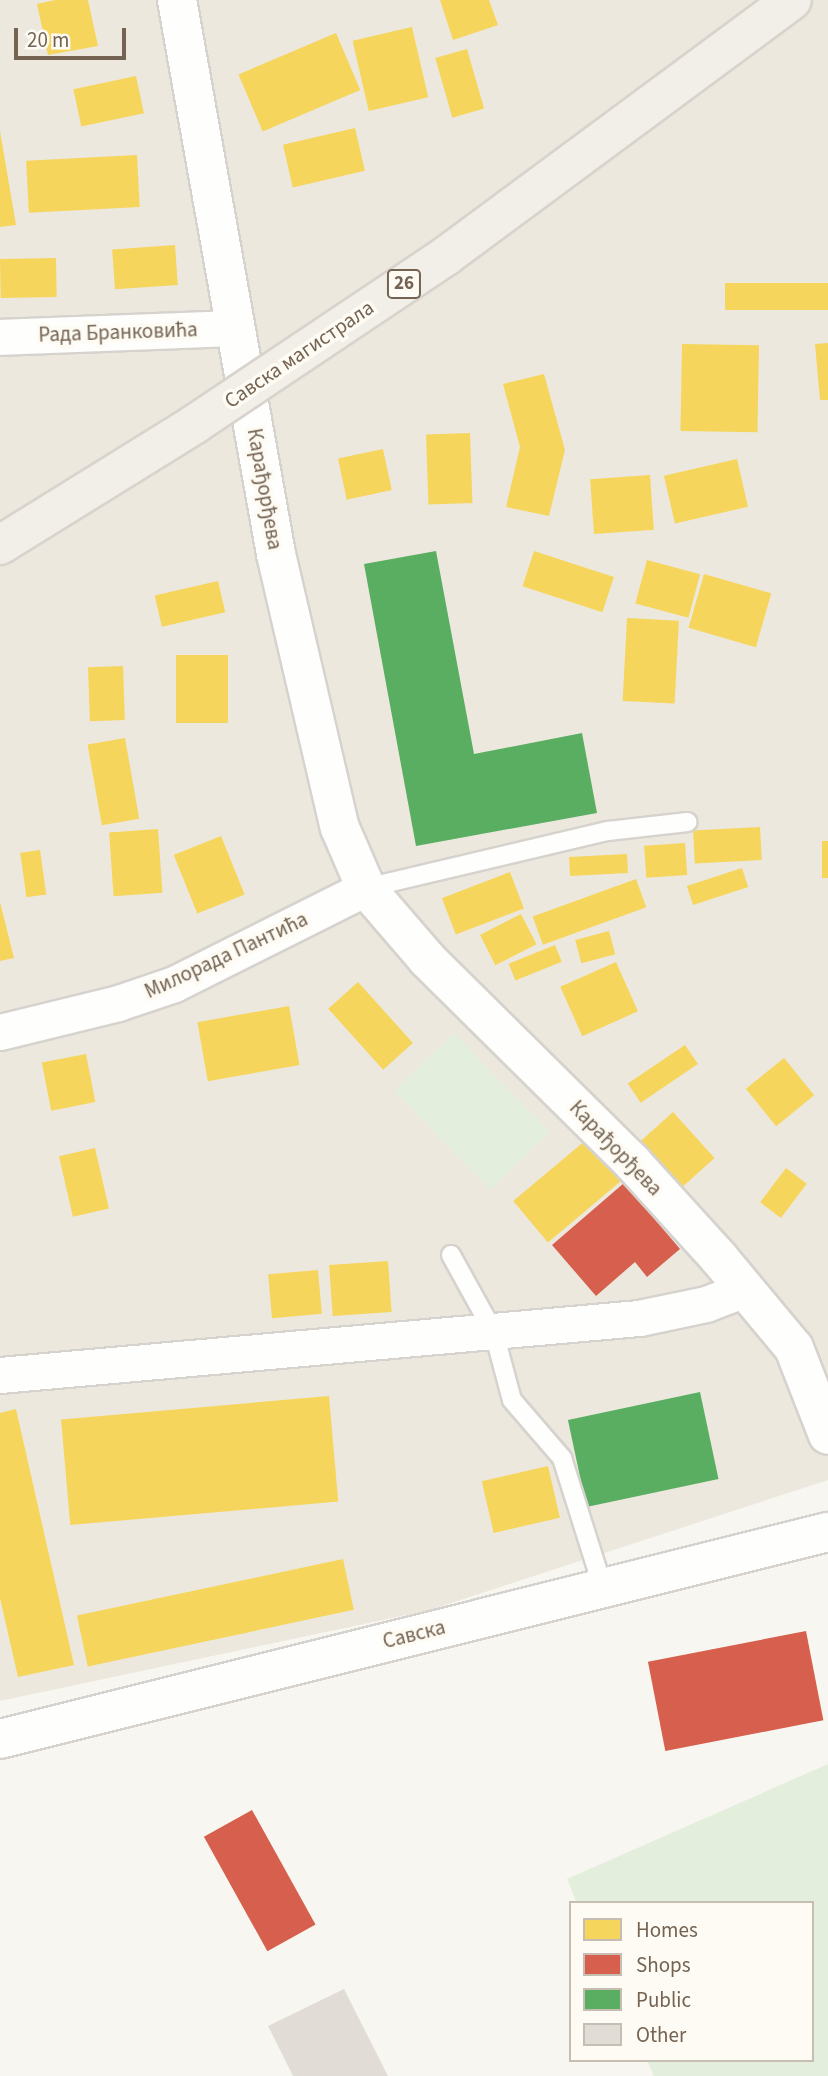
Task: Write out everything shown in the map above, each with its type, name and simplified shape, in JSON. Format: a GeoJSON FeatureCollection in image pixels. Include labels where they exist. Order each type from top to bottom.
{"type":"FeatureCollection","features":[{"type":"Feature","properties":{"kind":"main road","name":"Савска магистрала"},"geometry":{"type":"LineString","coordinates":[[0,545],[195,424],[446,256],[792,0]]}},
{"type":"Feature","properties":{"kind":"street","name":"Карађорђева"},"geometry":{"type":"LineString","coordinates":[[177,0],[276,554],[314,727],[340,828],[366,888],[427,959],[632,1162],[745,1289],[794,1348],[828,1436]]}},
{"type":"Feature","properties":{"kind":"street","name":"Рада Бранковића"},"geometry":{"type":"LineString","coordinates":[[0,337],[236,328]]}},
{"type":"Feature","properties":{"kind":"street","name":"Милорада Пантића"},"geometry":{"type":"LineString","coordinates":[[0,1032],[118,1003],[174,984],[366,888]]}},
{"type":"Feature","properties":{"kind":"street"},"geometry":{"type":"LineString","coordinates":[[0,1375],[639,1318],[706,1304],[745,1289]]}},
{"type":"Feature","properties":{"kind":"street","name":"Савска"},"geometry":{"type":"LineString","coordinates":[[0,1739],[828,1532]]}},
{"type":"Feature","properties":{"kind":"lane"},"geometry":{"type":"LineString","coordinates":[[366,888],[608,831],[687,821]]}},
{"type":"Feature","properties":{"kind":"lane"},"geometry":{"type":"LineString","coordinates":[[452,1255],[494,1333],[512,1400],[562,1458],[603,1588]]}},
{"type":"Feature","properties":{"kind":"shaded area"},"geometry":{"type":"Polygon","coordinates":[[[0,0],[828,0],[828,1480],[430,1610],[0,1701],[0,0]]]}},
{"type":"Feature","properties":{"kind":"green space"},"geometry":{"type":"Polygon","coordinates":[[[454,1033],[550,1132],[490,1190],[394,1091],[454,1033]]]}},
{"type":"Feature","properties":{"kind":"green space"},"geometry":{"type":"Polygon","coordinates":[[[828,1764],[828,2076],[654,2076],[648,2062],[814,2062],[814,1901],[576,1901],[567,1879],[828,1764]]]}},
{"type":"Feature","properties":{"kind":"building: Homes"},"geometry":{"type":"Polygon","coordinates":[[[55,0],[88,0],[98,46],[48,55],[37,4],[55,0]]]}},
{"type":"Feature","properties":{"kind":"building: Homes"},"geometry":{"type":"Polygon","coordinates":[[[440,0],[489,0],[498,25],[453,40],[440,0]]]}},
{"type":"Feature","properties":{"kind":"building: Homes"},"geometry":{"type":"Polygon","coordinates":[[[412,27],[428,97],[369,111],[353,41],[412,27]]]}},
{"type":"Feature","properties":{"kind":"building: Homes"},"geometry":{"type":"Polygon","coordinates":[[[336,33],[360,90],[263,131],[238,74],[336,33]]]}},
{"type":"Feature","properties":{"kind":"building: Homes"},"geometry":{"type":"Polygon","coordinates":[[[467,49],[484,109],[452,118],[435,58],[467,49]]]}},
{"type":"Feature","properties":{"kind":"building: Homes"},"geometry":{"type":"Polygon","coordinates":[[[136,76],[144,113],[81,126],[73,89],[136,76]]]}},
{"type":"Feature","properties":{"kind":"building: Homes"},"geometry":{"type":"Polygon","coordinates":[[[355,128],[365,171],[293,188],[283,145],[355,128]]]}},
{"type":"Feature","properties":{"kind":"building: Homes"},"geometry":{"type":"Polygon","coordinates":[[[0,131],[16,225],[0,227],[0,131]]]}},
{"type":"Feature","properties":{"kind":"building: Homes"},"geometry":{"type":"Polygon","coordinates":[[[137,155],[140,207],[29,213],[26,161],[137,155]]]}},
{"type":"Feature","properties":{"kind":"building: Homes"},"geometry":{"type":"Polygon","coordinates":[[[175,245],[178,285],[115,289],[112,249],[175,245]]]}},
{"type":"Feature","properties":{"kind":"building: Homes"},"geometry":{"type":"Polygon","coordinates":[[[56,258],[57,297],[1,298],[0,259],[56,258]]]}},
{"type":"Feature","properties":{"kind":"building: Homes"},"geometry":{"type":"Polygon","coordinates":[[[725,283],[828,283],[828,310],[725,310],[725,283]]]}},
{"type":"Feature","properties":{"kind":"building: Homes"},"geometry":{"type":"Polygon","coordinates":[[[828,343],[828,400],[820,400],[815,344],[828,343]]]}},
{"type":"Feature","properties":{"kind":"building: Homes"},"geometry":{"type":"Polygon","coordinates":[[[682,344],[759,345],[757,432],[680,431],[682,344]]]}},
{"type":"Feature","properties":{"kind":"building: Homes"},"geometry":{"type":"Polygon","coordinates":[[[544,374],[565,450],[549,516],[506,507],[520,447],[503,384],[544,374]]]}},
{"type":"Feature","properties":{"kind":"building: Homes"},"geometry":{"type":"Polygon","coordinates":[[[470,433],[472,503],[428,504],[426,435],[470,433]]]}},
{"type":"Feature","properties":{"kind":"building: Homes"},"geometry":{"type":"Polygon","coordinates":[[[383,449],[392,490],[347,500],[338,459],[383,449]]]}},
{"type":"Feature","properties":{"kind":"building: Homes"},"geometry":{"type":"Polygon","coordinates":[[[737,459],[748,507],[675,524],[664,476],[737,459]]]}},
{"type":"Feature","properties":{"kind":"building: Homes"},"geometry":{"type":"Polygon","coordinates":[[[650,475],[654,530],[594,534],[590,479],[650,475]]]}},
{"type":"Feature","properties":{"kind":"building: Homes"},"geometry":{"type":"Polygon","coordinates":[[[534,551],[614,577],[602,612],[523,586],[534,551]]]}},
{"type":"Feature","properties":{"kind":"building: Homes"},"geometry":{"type":"Polygon","coordinates":[[[647,560],[700,574],[688,618],[635,603],[647,560]]]}},
{"type":"Feature","properties":{"kind":"building: Homes"},"geometry":{"type":"Polygon","coordinates":[[[704,574],[771,593],[756,647],[689,628],[704,574]]]}},
{"type":"Feature","properties":{"kind":"building: Homes"},"geometry":{"type":"Polygon","coordinates":[[[218,581],[225,612],[162,627],[155,596],[218,581]]]}},
{"type":"Feature","properties":{"kind":"building: Homes"},"geometry":{"type":"Polygon","coordinates":[[[627,618],[679,621],[675,704],[623,701],[627,618]]]}},
{"type":"Feature","properties":{"kind":"building: Homes"},"geometry":{"type":"Polygon","coordinates":[[[176,655],[228,655],[228,723],[176,723],[176,655]]]}},
{"type":"Feature","properties":{"kind":"building: Homes"},"geometry":{"type":"Polygon","coordinates":[[[123,666],[125,720],[90,721],[88,667],[123,666]]]}},
{"type":"Feature","properties":{"kind":"building: Homes"},"geometry":{"type":"Polygon","coordinates":[[[125,738],[139,819],[102,825],[88,745],[125,738]]]}},
{"type":"Feature","properties":{"kind":"building: Homes"},"geometry":{"type":"Polygon","coordinates":[[[760,827],[762,860],[695,863],[693,831],[760,827]]]}},
{"type":"Feature","properties":{"kind":"building: Homes"},"geometry":{"type":"Polygon","coordinates":[[[158,829],[162,893],[114,896],[109,832],[158,829]]]}},
{"type":"Feature","properties":{"kind":"building: Homes"},"geometry":{"type":"Polygon","coordinates":[[[221,836],[245,894],[197,914],[174,855],[221,836]]]}},
{"type":"Feature","properties":{"kind":"building: Homes"},"geometry":{"type":"Polygon","coordinates":[[[822,841],[828,841],[828,878],[822,878],[822,841]]]}},
{"type":"Feature","properties":{"kind":"building: Homes"},"geometry":{"type":"Polygon","coordinates":[[[685,843],[687,875],[646,878],[644,846],[685,843]]]}},
{"type":"Feature","properties":{"kind":"building: Homes"},"geometry":{"type":"Polygon","coordinates":[[[40,850],[46,895],[26,897],[20,853],[40,850]]]}},
{"type":"Feature","properties":{"kind":"building: Homes"},"geometry":{"type":"Polygon","coordinates":[[[627,854],[628,873],[570,876],[569,857],[627,854]]]}},
{"type":"Feature","properties":{"kind":"building: Homes"},"geometry":{"type":"Polygon","coordinates":[[[742,868],[748,887],[693,905],[687,886],[742,868]]]}},
{"type":"Feature","properties":{"kind":"building: Homes"},"geometry":{"type":"Polygon","coordinates":[[[510,872],[524,908],[456,935],[442,898],[510,872]]]}},
{"type":"Feature","properties":{"kind":"building: Homes"},"geometry":{"type":"Polygon","coordinates":[[[636,879],[646,907],[543,945],[533,917],[636,879]]]}},
{"type":"Feature","properties":{"kind":"building: Homes"},"geometry":{"type":"Polygon","coordinates":[[[0,902],[14,958],[0,961],[0,902]]]}},
{"type":"Feature","properties":{"kind":"building: Homes"},"geometry":{"type":"Polygon","coordinates":[[[521,914],[536,944],[495,965],[480,935],[521,914]]]}},
{"type":"Feature","properties":{"kind":"building: Homes"},"geometry":{"type":"Polygon","coordinates":[[[609,931],[615,954],[581,963],[575,940],[609,931]]]}},
{"type":"Feature","properties":{"kind":"building: Homes"},"geometry":{"type":"Polygon","coordinates":[[[555,945],[562,962],[515,980],[509,964],[555,945]]]}},
{"type":"Feature","properties":{"kind":"building: Homes"},"geometry":{"type":"Polygon","coordinates":[[[616,962],[638,1011],[582,1036],[560,987],[616,962]]]}},
{"type":"Feature","properties":{"kind":"building: Homes"},"geometry":{"type":"Polygon","coordinates":[[[358,982],[413,1043],[383,1070],[328,1009],[358,982]]]}},
{"type":"Feature","properties":{"kind":"building: Homes"},"geometry":{"type":"Polygon","coordinates":[[[289,1006],[299,1065],[208,1081],[197,1022],[289,1006]]]}},
{"type":"Feature","properties":{"kind":"building: Homes"},"geometry":{"type":"Polygon","coordinates":[[[685,1045],[698,1064],[641,1103],[628,1084],[685,1045]]]}},
{"type":"Feature","properties":{"kind":"building: Homes"},"geometry":{"type":"Polygon","coordinates":[[[86,1054],[95,1102],[51,1111],[42,1063],[86,1054]]]}},
{"type":"Feature","properties":{"kind":"building: Homes"},"geometry":{"type":"Polygon","coordinates":[[[784,1058],[814,1095],[776,1126],[746,1089],[784,1058]]]}},
{"type":"Feature","properties":{"kind":"building: Homes"},"geometry":{"type":"Polygon","coordinates":[[[673,1112],[714,1158],[680,1190],[638,1143],[673,1112]]]}},
{"type":"Feature","properties":{"kind":"building: Homes"},"geometry":{"type":"Polygon","coordinates":[[[586,1140],[621,1181],[548,1242],[513,1201],[586,1140]]]}},
{"type":"Feature","properties":{"kind":"building: Homes"},"geometry":{"type":"Polygon","coordinates":[[[95,1148],[109,1208],[73,1217],[59,1156],[95,1148]]]}},
{"type":"Feature","properties":{"kind":"building: Homes"},"geometry":{"type":"Polygon","coordinates":[[[786,1168],[807,1184],[781,1218],[760,1202],[786,1168]]]}},
{"type":"Feature","properties":{"kind":"building: Homes"},"geometry":{"type":"Polygon","coordinates":[[[388,1261],[392,1312],[333,1316],[329,1265],[388,1261]]]}},
{"type":"Feature","properties":{"kind":"building: Homes"},"geometry":{"type":"Polygon","coordinates":[[[318,1270],[322,1314],[272,1318],[268,1274],[318,1270]]]}},
{"type":"Feature","properties":{"kind":"building: Homes"},"geometry":{"type":"Polygon","coordinates":[[[329,1396],[338,1502],[70,1525],[61,1419],[329,1396]]]}},
{"type":"Feature","properties":{"kind":"building: Homes"},"geometry":{"type":"Polygon","coordinates":[[[16,1409],[74,1665],[18,1677],[0,1598],[0,1413],[16,1409]]]}},
{"type":"Feature","properties":{"kind":"building: Homes"},"geometry":{"type":"Polygon","coordinates":[[[548,1466],[560,1518],[494,1533],[482,1481],[548,1466]]]}},
{"type":"Feature","properties":{"kind":"building: Homes"},"geometry":{"type":"Polygon","coordinates":[[[343,1559],[354,1610],[88,1666],[77,1616],[343,1559]]]}},
{"type":"Feature","properties":{"kind":"building: Shops"},"geometry":{"type":"Polygon","coordinates":[[[624,1183],[680,1249],[647,1277],[635,1262],[596,1296],[552,1245],[624,1183]]]}},
{"type":"Feature","properties":{"kind":"building: Shops"},"geometry":{"type":"Polygon","coordinates":[[[806,1631],[823,1720],[665,1751],[648,1662],[806,1631]]]}},
{"type":"Feature","properties":{"kind":"building: Shops"},"geometry":{"type":"Polygon","coordinates":[[[252,1810],[316,1925],[267,1951],[204,1837],[252,1810]]]}},
{"type":"Feature","properties":{"kind":"building: Public"},"geometry":{"type":"Polygon","coordinates":[[[436,551],[474,754],[582,733],[597,813],[416,846],[364,564],[436,551]]]}},
{"type":"Feature","properties":{"kind":"building: Public"},"geometry":{"type":"Polygon","coordinates":[[[700,1392],[719,1479],[586,1507],[568,1420],[700,1392]]]}},
{"type":"Feature","properties":{"kind":"building: Other"},"geometry":{"type":"Polygon","coordinates":[[[344,1989],[388,2076],[293,2076],[268,2026],[344,1989]]]}}]}
